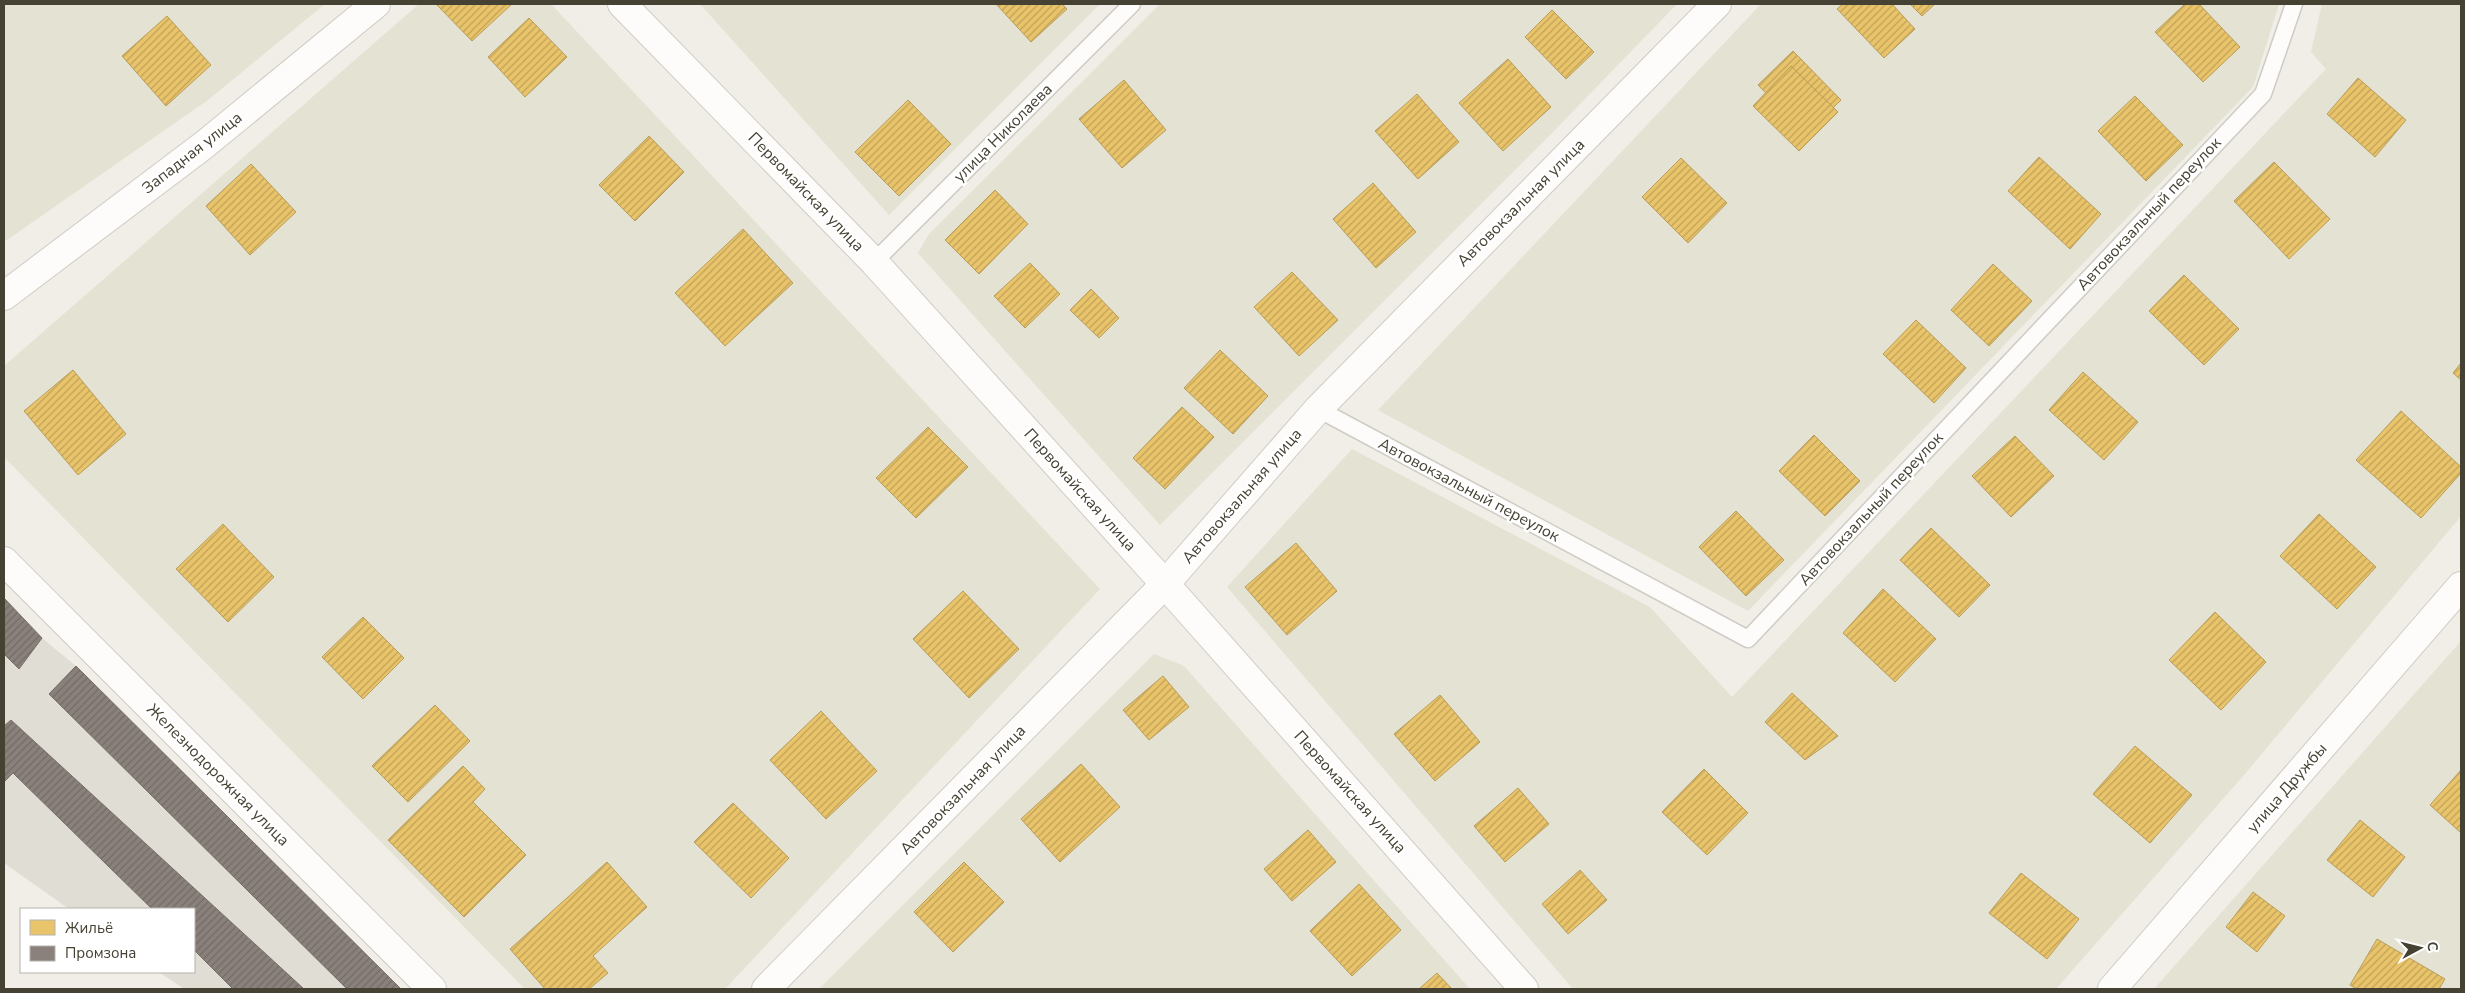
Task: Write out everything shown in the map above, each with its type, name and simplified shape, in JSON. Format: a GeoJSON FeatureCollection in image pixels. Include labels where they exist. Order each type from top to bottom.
{"type":"FeatureCollection","features":[{"type":"Feature","properties":{"kind":"street","name":"Западная улица"},"geometry":{"type":"LineString","coordinates":[[4,296],[204,145],[376,4]]}},
{"type":"Feature","properties":{"kind":"street","name":"Первомайская улица"},"geometry":{"type":"LineString","coordinates":[[622,4],[874,262],[1165,584],[1524,989]]}},
{"type":"Feature","properties":{"kind":"street","name":"Автовокзальная улица"},"geometry":{"type":"LineString","coordinates":[[766,989],[1165,584],[1318,409],[1718,4]]}},
{"type":"Feature","properties":{"kind":"street","name":"Железнодорожная улица"},"geometry":{"type":"LineString","coordinates":[[4,561],[432,989]]}},
{"type":"Feature","properties":{"kind":"street","name":"улица Дружбы"},"geometry":{"type":"LineString","coordinates":[[2112,989],[2461,586]]}},
{"type":"Feature","properties":{"kind":"lane","name":"улица Николаева"},"geometry":{"type":"LineString","coordinates":[[874,262],[1132,4]]}},
{"type":"Feature","properties":{"kind":"lane","name":"Автовокзальный переулок"},"geometry":{"type":"LineString","coordinates":[[1318,409],[1748,639],[2263,94],[2294,4]]}},
{"type":"Feature","properties":{"kind":"shaded area"},"geometry":{"type":"Polygon","coordinates":[[[4,4],[325,4],[208,100],[4,242],[4,4]]]}},
{"type":"Feature","properties":{"kind":"shaded area"},"geometry":{"type":"Polygon","coordinates":[[[419,4],[551,4],[1100,589],[725,989],[525,989],[4,457],[4,366],[419,4]]]}},
{"type":"Feature","properties":{"kind":"shaded area"},"geometry":{"type":"Polygon","coordinates":[[[700,4],[1100,4],[889,215],[700,4]]]}},
{"type":"Feature","properties":{"kind":"shaded area"},"geometry":{"type":"Polygon","coordinates":[[[1160,4],[1677,4],[1553,132],[1160,525],[918,253],[929,234],[1160,4]]]}},
{"type":"Feature","properties":{"kind":"shaded area"},"geometry":{"type":"Polygon","coordinates":[[[1761,4],[2279,4],[2253,87],[1748,611],[1378,410],[1761,4]]]}},
{"type":"Feature","properties":{"kind":"shaded area"},"geometry":{"type":"Polygon","coordinates":[[[2322,4],[2461,4],[2461,516],[2244,775],[2056,989],[1573,989],[1227,587],[1352,449],[1650,607],[1732,697],[2326,69],[2311,52],[2322,4]]]}},
{"type":"Feature","properties":{"kind":"shaded area"},"geometry":{"type":"Polygon","coordinates":[[[4,598],[42,638],[76,666],[401,989],[184,989],[160,973],[195,973],[195,908],[68,908],[4,863],[4,598]]]}},
{"type":"Feature","properties":{"kind":"shaded area"},"geometry":{"type":"Polygon","coordinates":[[[2461,641],[2461,989],[2154,989],[2461,641]]]}},
{"type":"Feature","properties":{"kind":"shaded area"},"geometry":{"type":"Polygon","coordinates":[[[1154,654],[1184,666],[1470,989],[819,989],[1154,654]]]}},
{"type":"Feature","properties":{"kind":"building: Жильё"},"geometry":{"type":"Polygon","coordinates":[[[436,4],[512,4],[472,41],[436,4]]]}},
{"type":"Feature","properties":{"kind":"building: Жильё"},"geometry":{"type":"Polygon","coordinates":[[[996,4],[1062,4],[1067,9],[1031,42],[996,4]]]}},
{"type":"Feature","properties":{"kind":"building: Жильё"},"geometry":{"type":"Polygon","coordinates":[[[1843,4],[1892,4],[1915,29],[1884,58],[1837,9],[1843,4]]]}},
{"type":"Feature","properties":{"kind":"building: Жильё"},"geometry":{"type":"Polygon","coordinates":[[[1910,4],[1935,4],[1922,16],[1910,4]]]}},
{"type":"Feature","properties":{"kind":"building: Жильё"},"geometry":{"type":"Polygon","coordinates":[[[2185,4],[2199,4],[2240,47],[2203,82],[2155,32],[2185,4]]]}},
{"type":"Feature","properties":{"kind":"building: Жильё"},"geometry":{"type":"Polygon","coordinates":[[[1552,10],[1594,52],[1566,79],[1525,37],[1552,10]]]}},
{"type":"Feature","properties":{"kind":"building: Жильё"},"geometry":{"type":"Polygon","coordinates":[[[167,16],[211,65],[166,106],[122,56],[167,16]]]}},
{"type":"Feature","properties":{"kind":"building: Жильё"},"geometry":{"type":"Polygon","coordinates":[[[529,18],[567,57],[525,97],[488,57],[529,18]]]}},
{"type":"Feature","properties":{"kind":"building: Жильё"},"geometry":{"type":"Polygon","coordinates":[[[1793,51],[1841,100],[1806,134],[1758,85],[1793,51]]]}},
{"type":"Feature","properties":{"kind":"building: Жильё"},"geometry":{"type":"Polygon","coordinates":[[[1508,59],[1551,107],[1503,151],[1459,103],[1508,59]]]}},
{"type":"Feature","properties":{"kind":"building: Жильё"},"geometry":{"type":"Polygon","coordinates":[[[1791,66],[1838,112],[1799,151],[1753,106],[1791,66]]]}},
{"type":"Feature","properties":{"kind":"building: Жильё"},"geometry":{"type":"Polygon","coordinates":[[[2358,78],[2406,120],[2375,157],[2327,114],[2358,78]]]}},
{"type":"Feature","properties":{"kind":"building: Жильё"},"geometry":{"type":"Polygon","coordinates":[[[1124,80],[1166,130],[1122,168],[1079,119],[1124,80]]]}},
{"type":"Feature","properties":{"kind":"building: Жильё"},"geometry":{"type":"Polygon","coordinates":[[[1417,94],[1459,142],[1418,179],[1375,131],[1417,94]]]}},
{"type":"Feature","properties":{"kind":"building: Жильё"},"geometry":{"type":"Polygon","coordinates":[[[2135,96],[2183,145],[2146,181],[2098,131],[2135,96]]]}},
{"type":"Feature","properties":{"kind":"building: Жильё"},"geometry":{"type":"Polygon","coordinates":[[[908,100],[951,144],[899,196],[855,152],[908,100]]]}},
{"type":"Feature","properties":{"kind":"building: Жильё"},"geometry":{"type":"Polygon","coordinates":[[[649,136],[684,172],[635,221],[599,185],[649,136]]]}},
{"type":"Feature","properties":{"kind":"building: Жильё"},"geometry":{"type":"Polygon","coordinates":[[[2039,157],[2101,214],[2070,249],[2008,191],[2039,157]]]}},
{"type":"Feature","properties":{"kind":"building: Жильё"},"geometry":{"type":"Polygon","coordinates":[[[1681,158],[1727,203],[1688,243],[1642,197],[1681,158]]]}},
{"type":"Feature","properties":{"kind":"building: Жильё"},"geometry":{"type":"Polygon","coordinates":[[[2274,162],[2330,219],[2289,259],[2234,201],[2274,162]]]}},
{"type":"Feature","properties":{"kind":"building: Жильё"},"geometry":{"type":"Polygon","coordinates":[[[251,164],[296,212],[250,255],[206,206],[251,164]]]}},
{"type":"Feature","properties":{"kind":"building: Жильё"},"geometry":{"type":"Polygon","coordinates":[[[1373,183],[1416,232],[1376,268],[1333,219],[1373,183]]]}},
{"type":"Feature","properties":{"kind":"building: Жильё"},"geometry":{"type":"Polygon","coordinates":[[[995,190],[1028,224],[979,274],[945,240],[995,190]]]}},
{"type":"Feature","properties":{"kind":"building: Жильё"},"geometry":{"type":"Polygon","coordinates":[[[743,229],[793,283],[725,346],[675,293],[743,229]]]}},
{"type":"Feature","properties":{"kind":"building: Жильё"},"geometry":{"type":"Polygon","coordinates":[[[1030,263],[1060,294],[1025,328],[994,296],[1030,263]]]}},
{"type":"Feature","properties":{"kind":"building: Жильё"},"geometry":{"type":"Polygon","coordinates":[[[1993,264],[2032,301],[1989,346],[1951,310],[1993,264]]]}},
{"type":"Feature","properties":{"kind":"building: Жильё"},"geometry":{"type":"Polygon","coordinates":[[[1292,272],[1338,320],[1299,356],[1254,307],[1292,272]]]}},
{"type":"Feature","properties":{"kind":"building: Жильё"},"geometry":{"type":"Polygon","coordinates":[[[2184,275],[2239,329],[2204,365],[2149,311],[2184,275]]]}},
{"type":"Feature","properties":{"kind":"building: Жильё"},"geometry":{"type":"Polygon","coordinates":[[[1091,289],[1119,318],[1099,338],[1070,310],[1091,289]]]}},
{"type":"Feature","properties":{"kind":"building: Жильё"},"geometry":{"type":"Polygon","coordinates":[[[1916,320],[1966,368],[1934,403],[1883,354],[1916,320]]]}},
{"type":"Feature","properties":{"kind":"building: Жильё"},"geometry":{"type":"Polygon","coordinates":[[[1220,350],[1268,396],[1233,434],[1184,388],[1220,350]]]}},
{"type":"Feature","properties":{"kind":"building: Жильё"},"geometry":{"type":"Polygon","coordinates":[[[2461,363],[2461,380],[2453,373],[2461,363]]]}},
{"type":"Feature","properties":{"kind":"building: Жильё"},"geometry":{"type":"Polygon","coordinates":[[[73,370],[126,434],[78,475],[24,411],[73,370]]]}},
{"type":"Feature","properties":{"kind":"building: Жильё"},"geometry":{"type":"Polygon","coordinates":[[[2083,372],[2138,422],[2104,460],[2049,410],[2083,372]]]}},
{"type":"Feature","properties":{"kind":"building: Жильё"},"geometry":{"type":"Polygon","coordinates":[[[1182,407],[1214,437],[1165,489],[1133,458],[1182,407]]]}},
{"type":"Feature","properties":{"kind":"building: Жильё"},"geometry":{"type":"Polygon","coordinates":[[[2401,411],[2461,467],[2461,473],[2421,518],[2356,460],[2401,411]]]}},
{"type":"Feature","properties":{"kind":"building: Жильё"},"geometry":{"type":"Polygon","coordinates":[[[928,427],[968,467],[916,518],[876,478],[928,427]]]}},
{"type":"Feature","properties":{"kind":"building: Жильё"},"geometry":{"type":"Polygon","coordinates":[[[1814,435],[1860,481],[1825,516],[1779,471],[1814,435]]]}},
{"type":"Feature","properties":{"kind":"building: Жильё"},"geometry":{"type":"Polygon","coordinates":[[[2015,436],[2054,476],[2011,517],[1972,476],[2015,436]]]}},
{"type":"Feature","properties":{"kind":"building: Жильё"},"geometry":{"type":"Polygon","coordinates":[[[1736,511],[1784,560],[1746,596],[1699,547],[1736,511]]]}},
{"type":"Feature","properties":{"kind":"building: Жильё"},"geometry":{"type":"Polygon","coordinates":[[[2319,514],[2376,567],[2337,609],[2280,556],[2319,514]]]}},
{"type":"Feature","properties":{"kind":"building: Жильё"},"geometry":{"type":"Polygon","coordinates":[[[223,524],[274,577],[228,622],[176,569],[223,524]]]}},
{"type":"Feature","properties":{"kind":"building: Жильё"},"geometry":{"type":"Polygon","coordinates":[[[1931,528],[1990,585],[1959,617],[1900,560],[1931,528]]]}},
{"type":"Feature","properties":{"kind":"building: Жильё"},"geometry":{"type":"Polygon","coordinates":[[[1296,543],[1337,591],[1287,635],[1245,587],[1296,543]]]}},
{"type":"Feature","properties":{"kind":"building: Жильё"},"geometry":{"type":"Polygon","coordinates":[[[1883,589],[1936,639],[1895,682],[1843,633],[1883,589]]]}},
{"type":"Feature","properties":{"kind":"building: Жильё"},"geometry":{"type":"Polygon","coordinates":[[[963,591],[1019,649],[969,698],[913,639],[963,591]]]}},
{"type":"Feature","properties":{"kind":"building: Жильё"},"geometry":{"type":"Polygon","coordinates":[[[2215,612],[2266,662],[2221,710],[2169,660],[2215,612]]]}},
{"type":"Feature","properties":{"kind":"building: Жильё"},"geometry":{"type":"Polygon","coordinates":[[[363,617],[404,658],[363,699],[322,657],[363,617]]]}},
{"type":"Feature","properties":{"kind":"building: Жильё"},"geometry":{"type":"Polygon","coordinates":[[[1163,676],[1189,707],[1149,740],[1123,710],[1163,676]]]}},
{"type":"Feature","properties":{"kind":"building: Жильё"},"geometry":{"type":"Polygon","coordinates":[[[1792,693],[1838,736],[1805,760],[1765,722],[1792,693]]]}},
{"type":"Feature","properties":{"kind":"building: Жильё"},"geometry":{"type":"Polygon","coordinates":[[[1440,695],[1480,742],[1435,781],[1394,734],[1440,695]]]}},
{"type":"Feature","properties":{"kind":"building: Жильё"},"geometry":{"type":"Polygon","coordinates":[[[435,705],[470,741],[408,802],[372,766],[435,705]]]}},
{"type":"Feature","properties":{"kind":"building: Жильё"},"geometry":{"type":"Polygon","coordinates":[[[821,711],[877,771],[826,819],[770,760],[821,711]]]}},
{"type":"Feature","properties":{"kind":"building: Жильё"},"geometry":{"type":"Polygon","coordinates":[[[2135,746],[2192,795],[2150,843],[2093,794],[2135,746]]]}},
{"type":"Feature","properties":{"kind":"building: Жильё"},"geometry":{"type":"Polygon","coordinates":[[[1081,764],[1120,807],[1060,862],[1021,819],[1081,764]]]}},
{"type":"Feature","properties":{"kind":"building: Жильё"},"geometry":{"type":"Polygon","coordinates":[[[463,766],[485,789],[473,802],[526,855],[464,917],[388,840],[463,766]]]}},
{"type":"Feature","properties":{"kind":"building: Жильё"},"geometry":{"type":"Polygon","coordinates":[[[1704,769],[1748,813],[1707,855],[1662,812],[1704,769]]]}},
{"type":"Feature","properties":{"kind":"building: Жильё"},"geometry":{"type":"Polygon","coordinates":[[[2461,770],[2461,833],[2430,805],[2461,770]]]}},
{"type":"Feature","properties":{"kind":"building: Жильё"},"geometry":{"type":"Polygon","coordinates":[[[1518,788],[1549,824],[1505,862],[1474,826],[1518,788]]]}},
{"type":"Feature","properties":{"kind":"building: Жильё"},"geometry":{"type":"Polygon","coordinates":[[[733,803],[789,858],[751,898],[694,842],[733,803]]]}},
{"type":"Feature","properties":{"kind":"building: Жильё"},"geometry":{"type":"Polygon","coordinates":[[[2360,820],[2405,857],[2373,897],[2327,860],[2360,820]]]}},
{"type":"Feature","properties":{"kind":"building: Жильё"},"geometry":{"type":"Polygon","coordinates":[[[1308,830],[1336,862],[1292,901],[1264,869],[1308,830]]]}},
{"type":"Feature","properties":{"kind":"building: Жильё"},"geometry":{"type":"Polygon","coordinates":[[[607,862],[647,907],[593,956],[608,973],[589,989],[545,989],[510,949],[607,862]]]}},
{"type":"Feature","properties":{"kind":"building: Жильё"},"geometry":{"type":"Polygon","coordinates":[[[964,862],[1004,902],[953,952],[914,912],[964,862]]]}},
{"type":"Feature","properties":{"kind":"building: Жильё"},"geometry":{"type":"Polygon","coordinates":[[[1580,870],[1607,900],[1568,934],[1542,904],[1580,870]]]}},
{"type":"Feature","properties":{"kind":"building: Жильё"},"geometry":{"type":"Polygon","coordinates":[[[2021,873],[2079,919],[2047,959],[1989,913],[2021,873]]]}},
{"type":"Feature","properties":{"kind":"building: Жильё"},"geometry":{"type":"Polygon","coordinates":[[[1359,884],[1401,930],[1352,976],[1310,931],[1359,884]]]}},
{"type":"Feature","properties":{"kind":"building: Жильё"},"geometry":{"type":"Polygon","coordinates":[[[2253,892],[2285,916],[2257,952],[2226,927],[2253,892]]]}},
{"type":"Feature","properties":{"kind":"building: Жильё"},"geometry":{"type":"Polygon","coordinates":[[[2377,939],[2445,979],[2439,989],[2357,989],[2350,985],[2377,939]]]}},
{"type":"Feature","properties":{"kind":"building: Жильё"},"geometry":{"type":"Polygon","coordinates":[[[1437,973],[1452,989],[1419,989],[1437,973]]]}},
{"type":"Feature","properties":{"kind":"building: Промзона"},"geometry":{"type":"Polygon","coordinates":[[[4,598],[42,638],[19,669],[4,654],[4,598]]]}},
{"type":"Feature","properties":{"kind":"building: Промзона"},"geometry":{"type":"Polygon","coordinates":[[[76,666],[401,989],[347,989],[49,694],[76,666]]]}},
{"type":"Feature","properties":{"kind":"building: Промзона"},"geometry":{"type":"Polygon","coordinates":[[[11,720],[304,989],[233,989],[195,951],[195,908],[151,908],[13,773],[4,782],[4,726],[11,720]]]}}]}
